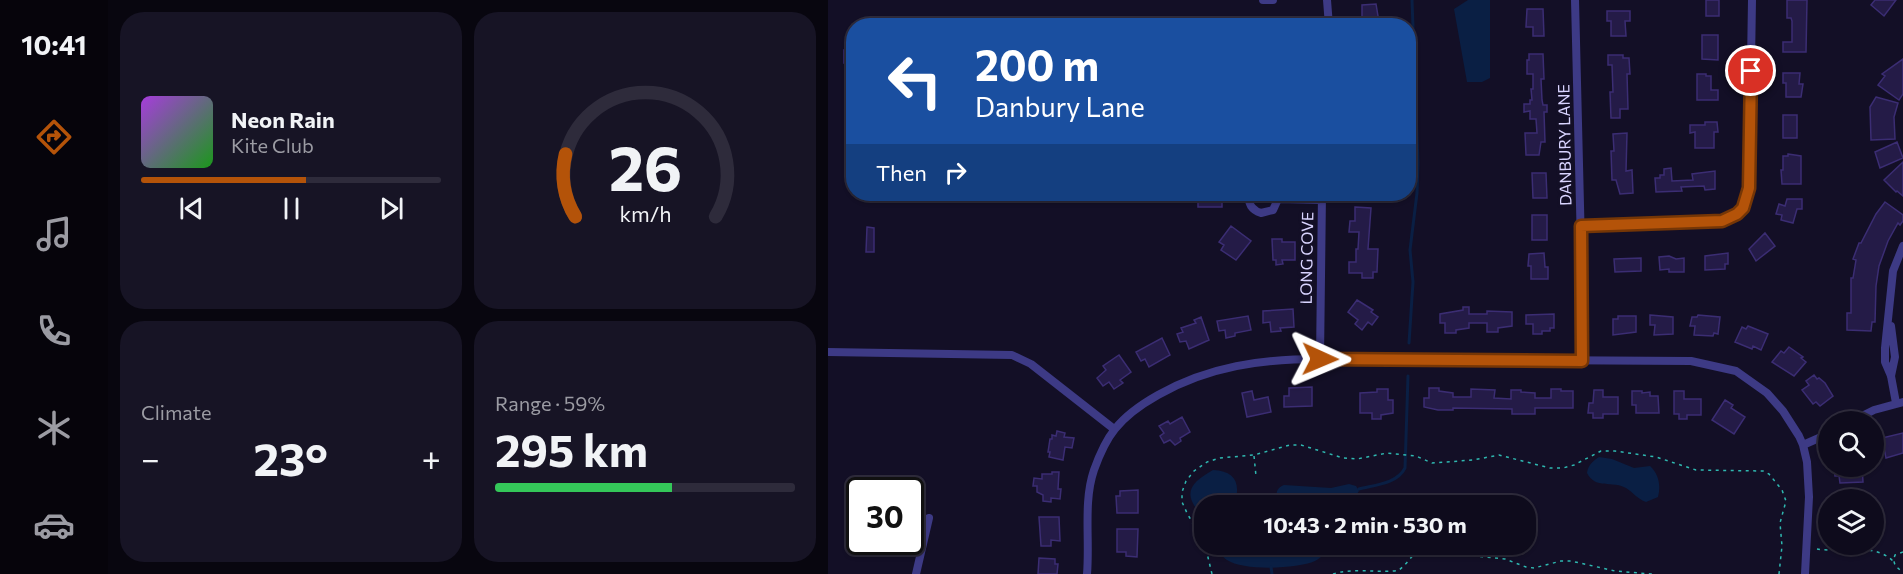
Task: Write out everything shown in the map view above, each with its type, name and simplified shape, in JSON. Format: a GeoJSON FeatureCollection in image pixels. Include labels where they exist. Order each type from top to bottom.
{"type":"FeatureCollection","features":[{"type":"Feature","properties":{"kind":"street"},"geometry":{"type":"LineString","coordinates":[[1263,0],[1273,0]]}},
{"type":"Feature","properties":{"kind":"street"},"geometry":{"type":"LineString","coordinates":[[1327,0],[1328,18]]}},
{"type":"Feature","properties":{"kind":"street","name":"DANBURY LANE"},"geometry":{"type":"LineString","coordinates":[[1575,0],[1582,361]]}},
{"type":"Feature","properties":{"kind":"street"},"geometry":{"type":"LineString","coordinates":[[1581,226],[1722,221],[1737,214],[1743,208],[1749,188],[1752,0]]}},
{"type":"Feature","properties":{"kind":"street"},"geometry":{"type":"LineString","coordinates":[[1249,201],[1251,207],[1261,213],[1273,210],[1276,201]]}},
{"type":"Feature","properties":{"kind":"street","name":"LONG COVE"},"geometry":{"type":"LineString","coordinates":[[1320,359],[1322,201]]}},
{"type":"Feature","properties":{"kind":"street"},"geometry":{"type":"LineString","coordinates":[[1872,411],[1900,403],[1891,376],[1895,357],[1889,319],[1893,271],[1903,246]]}},
{"type":"Feature","properties":{"kind":"street"},"geometry":{"type":"LineString","coordinates":[[1893,271],[1903,269]]}},
{"type":"Feature","properties":{"kind":"street"},"geometry":{"type":"LineString","coordinates":[[828,352],[1012,355],[1031,364],[1114,429]]}},
{"type":"Feature","properties":{"kind":"street"},"geometry":{"type":"LineString","coordinates":[[1087,574],[1089,493],[1094,471],[1114,429],[1129,414],[1173,387],[1233,365],[1265,360],[1320,359],[1691,362],[1736,371],[1767,393],[1783,411],[1803,445],[1807,462],[1809,497],[1805,574]]}},
{"type":"Feature","properties":{"kind":"street"},"geometry":{"type":"LineString","coordinates":[[1803,445],[1818,438]]}},
{"type":"Feature","properties":{"kind":"street"},"geometry":{"type":"LineString","coordinates":[[916,574],[929,518]]}},
{"type":"Feature","properties":{"kind":"path"},"geometry":{"type":"LineString","coordinates":[[1212,574],[1204,545],[1182,502],[1182,492],[1186,481],[1194,471],[1207,462],[1220,458],[1254,455],[1290,445],[1343,458],[1357,459],[1387,453],[1411,455],[1432,464],[1473,460],[1499,454],[1550,468],[1574,465],[1601,451],[1615,451],[1656,457],[1696,470],[1762,471],[1769,474],[1782,490],[1786,501],[1780,523],[1782,546],[1779,574]]}},
{"type":"Feature","properties":{"kind":"path"},"geometry":{"type":"LineString","coordinates":[[1254,455],[1256,476]]}},
{"type":"Feature","properties":{"kind":"path"},"geometry":{"type":"LineString","coordinates":[[1816,548],[1875,551],[1887,555],[1903,572]]}},
{"type":"Feature","properties":{"kind":"path"},"geometry":{"type":"LineString","coordinates":[[1893,561],[1895,555],[1903,552]]}},
{"type":"Feature","properties":{"kind":"path"},"geometry":{"type":"LineString","coordinates":[[1333,574],[1368,571],[1389,574],[1398,571],[1412,555]]}},
{"type":"Feature","properties":{"kind":"path"},"geometry":{"type":"LineString","coordinates":[[1472,555],[1505,559],[1534,568],[1560,561],[1571,561],[1615,571],[1652,574]]}},
{"type":"Feature","properties":{"kind":"water"},"geometry":{"type":"Polygon","coordinates":[[[1468,0],[1490,0],[1490,78],[1482,82],[1467,82],[1454,9],[1468,0]]]}},
{"type":"Feature","properties":{"kind":"water"},"geometry":{"type":"Polygon","coordinates":[[[1599,457],[1612,459],[1634,468],[1650,466],[1658,480],[1658,497],[1646,502],[1626,488],[1595,481],[1587,473],[1591,463],[1599,457]]]}},
{"type":"Feature","properties":{"kind":"water"},"geometry":{"type":"Polygon","coordinates":[[[1213,470],[1231,475],[1236,483],[1237,495],[1194,495],[1194,505],[1191,498],[1192,487],[1200,478],[1213,470]]]}},
{"type":"Feature","properties":{"kind":"water"},"geometry":{"type":"Polygon","coordinates":[[[1349,484],[1356,486],[1359,491],[1356,495],[1277,495],[1278,489],[1284,485],[1331,488],[1349,484]]]}},
{"type":"Feature","properties":{"kind":"water"},"geometry":{"type":"Polygon","coordinates":[[[1222,555],[1323,555],[1307,564],[1270,568],[1235,564],[1222,555]]]}},
{"type":"Feature","properties":{"kind":"building"},"geometry":{"type":"Polygon","coordinates":[[[1706,0],[1719,0],[1719,16],[1706,16],[1706,0]]]}},
{"type":"Feature","properties":{"kind":"building"},"geometry":{"type":"Polygon","coordinates":[[[1787,0],[1807,0],[1806,52],[1783,52],[1783,42],[1792,42],[1792,21],[1791,18],[1787,18],[1787,0]]]}},
{"type":"Feature","properties":{"kind":"building"},"geometry":{"type":"Polygon","coordinates":[[[1875,0],[1896,0],[1884,16],[1871,5],[1875,0]]]}},
{"type":"Feature","properties":{"kind":"building"},"geometry":{"type":"Polygon","coordinates":[[[1376,4],[1378,18],[1362,18],[1362,5],[1376,4]]]}},
{"type":"Feature","properties":{"kind":"building"},"geometry":{"type":"Polygon","coordinates":[[[1527,9],[1543,9],[1544,36],[1533,36],[1533,27],[1526,27],[1527,9]]]}},
{"type":"Feature","properties":{"kind":"building"},"geometry":{"type":"Polygon","coordinates":[[[1607,11],[1630,11],[1630,21],[1625,21],[1626,36],[1611,36],[1611,21],[1607,21],[1607,11]]]}},
{"type":"Feature","properties":{"kind":"building"},"geometry":{"type":"Polygon","coordinates":[[[1702,35],[1718,35],[1718,60],[1702,59],[1702,35]]]}},
{"type":"Feature","properties":{"kind":"building"},"geometry":{"type":"Polygon","coordinates":[[[844,50],[846,50],[846,63],[844,63],[844,50]]]}},
{"type":"Feature","properties":{"kind":"building"},"geometry":{"type":"Polygon","coordinates":[[[1529,54],[1543,54],[1542,100],[1543,105],[1547,105],[1547,112],[1544,112],[1545,142],[1541,142],[1539,155],[1526,155],[1525,133],[1537,133],[1536,119],[1530,119],[1530,111],[1524,112],[1524,104],[1530,104],[1532,100],[1531,89],[1533,89],[1533,74],[1527,74],[1529,54]]]}},
{"type":"Feature","properties":{"kind":"building"},"geometry":{"type":"Polygon","coordinates":[[[1608,55],[1623,55],[1623,58],[1629,58],[1628,109],[1620,109],[1620,118],[1611,118],[1612,65],[1608,65],[1608,55]]]}},
{"type":"Feature","properties":{"kind":"building"},"geometry":{"type":"Polygon","coordinates":[[[1903,59],[1903,94],[1899,100],[1878,85],[1885,76],[1882,74],[1903,59]]]}},
{"type":"Feature","properties":{"kind":"building"},"geometry":{"type":"Polygon","coordinates":[[[1783,73],[1800,73],[1799,84],[1803,84],[1801,97],[1786,97],[1783,73]]]}},
{"type":"Feature","properties":{"kind":"building"},"geometry":{"type":"Polygon","coordinates":[[[1697,74],[1711,76],[1711,90],[1718,90],[1718,100],[1697,100],[1697,74]]]}},
{"type":"Feature","properties":{"kind":"building"},"geometry":{"type":"Polygon","coordinates":[[[1876,97],[1898,103],[1894,117],[1895,139],[1871,140],[1870,107],[1876,97]]]}},
{"type":"Feature","properties":{"kind":"building"},"geometry":{"type":"Polygon","coordinates":[[[1783,115],[1797,115],[1797,138],[1783,138],[1783,115]]]}},
{"type":"Feature","properties":{"kind":"building"},"geometry":{"type":"Polygon","coordinates":[[[1705,122],[1717,122],[1718,132],[1714,132],[1714,148],[1695,148],[1695,132],[1690,133],[1690,125],[1705,125],[1705,122]]]}},
{"type":"Feature","properties":{"kind":"building"},"geometry":{"type":"Polygon","coordinates":[[[1627,133],[1626,171],[1632,170],[1633,193],[1620,194],[1616,180],[1612,180],[1611,151],[1614,151],[1613,134],[1627,133]]]}},
{"type":"Feature","properties":{"kind":"building"},"geometry":{"type":"Polygon","coordinates":[[[1897,142],[1903,158],[1880,168],[1875,152],[1897,142]]]}},
{"type":"Feature","properties":{"kind":"building"},"geometry":{"type":"Polygon","coordinates":[[[1788,154],[1801,156],[1801,184],[1782,184],[1783,156],[1788,156],[1788,154]]]}},
{"type":"Feature","properties":{"kind":"building"},"geometry":{"type":"Polygon","coordinates":[[[1903,162],[1903,196],[1884,180],[1903,162]]]}},
{"type":"Feature","properties":{"kind":"building"},"geometry":{"type":"Polygon","coordinates":[[[1671,168],[1672,181],[1693,180],[1692,174],[1715,171],[1715,189],[1705,190],[1704,186],[1681,187],[1682,191],[1656,192],[1655,178],[1664,175],[1664,169],[1671,168]]]}},
{"type":"Feature","properties":{"kind":"building"},"geometry":{"type":"Polygon","coordinates":[[[1532,173],[1546,173],[1547,198],[1533,198],[1532,173]]]}},
{"type":"Feature","properties":{"kind":"building"},"geometry":{"type":"Polygon","coordinates":[[[1787,199],[1802,199],[1802,209],[1797,209],[1793,223],[1781,220],[1782,215],[1776,214],[1779,204],[1785,206],[1787,199]]]}},
{"type":"Feature","properties":{"kind":"building"},"geometry":{"type":"Polygon","coordinates":[[[1198,201],[1222,201],[1222,207],[1198,207],[1198,201]]]}},
{"type":"Feature","properties":{"kind":"building"},"geometry":{"type":"Polygon","coordinates":[[[1885,202],[1903,215],[1903,221],[1900,225],[1898,223],[1888,241],[1879,266],[1875,322],[1872,322],[1871,331],[1847,330],[1847,313],[1851,313],[1851,278],[1853,278],[1856,260],[1853,259],[1859,243],[1885,202]]]}},
{"type":"Feature","properties":{"kind":"building"},"geometry":{"type":"Polygon","coordinates":[[[1355,207],[1371,208],[1368,249],[1378,249],[1377,272],[1373,272],[1373,278],[1362,278],[1362,273],[1349,273],[1349,262],[1356,262],[1356,249],[1358,249],[1359,232],[1349,232],[1350,221],[1355,221],[1355,207]]]}},
{"type":"Feature","properties":{"kind":"building"},"geometry":{"type":"Polygon","coordinates":[[[1532,215],[1547,215],[1547,240],[1532,240],[1532,215]]]}},
{"type":"Feature","properties":{"kind":"building"},"geometry":{"type":"Polygon","coordinates":[[[1231,226],[1251,241],[1236,260],[1221,250],[1224,245],[1219,242],[1231,226]]]}},
{"type":"Feature","properties":{"kind":"building"},"geometry":{"type":"Polygon","coordinates":[[[867,227],[874,228],[874,252],[866,252],[867,227]]]}},
{"type":"Feature","properties":{"kind":"building"},"geometry":{"type":"Polygon","coordinates":[[[1765,233],[1775,246],[1756,261],[1749,249],[1765,233]]]}},
{"type":"Feature","properties":{"kind":"building"},"geometry":{"type":"Polygon","coordinates":[[[1272,239],[1295,242],[1295,260],[1282,260],[1283,264],[1276,265],[1276,260],[1273,260],[1272,239]]]}},
{"type":"Feature","properties":{"kind":"building"},"geometry":{"type":"Polygon","coordinates":[[[1544,253],[1545,267],[1548,267],[1548,279],[1531,279],[1531,266],[1528,266],[1529,254],[1544,253]]]}},
{"type":"Feature","properties":{"kind":"building"},"geometry":{"type":"Polygon","coordinates":[[[1728,253],[1728,264],[1725,264],[1725,269],[1705,270],[1705,256],[1728,253]]]}},
{"type":"Feature","properties":{"kind":"building"},"geometry":{"type":"Polygon","coordinates":[[[1669,256],[1676,259],[1684,258],[1684,272],[1660,270],[1659,257],[1669,256]]]}},
{"type":"Feature","properties":{"kind":"building"},"geometry":{"type":"Polygon","coordinates":[[[1641,258],[1641,271],[1615,272],[1614,259],[1641,258]]]}},
{"type":"Feature","properties":{"kind":"building"},"geometry":{"type":"Polygon","coordinates":[[[1357,300],[1373,310],[1371,312],[1378,317],[1372,325],[1368,322],[1362,330],[1355,324],[1358,320],[1348,312],[1357,300]]]}},
{"type":"Feature","properties":{"kind":"building"},"geometry":{"type":"Polygon","coordinates":[[[1463,307],[1469,307],[1469,314],[1487,314],[1487,311],[1512,312],[1512,326],[1498,328],[1498,332],[1487,332],[1487,323],[1469,323],[1469,328],[1456,330],[1456,333],[1445,333],[1445,323],[1440,323],[1440,314],[1463,310],[1463,307]]]}},
{"type":"Feature","properties":{"kind":"building"},"geometry":{"type":"Polygon","coordinates":[[[1293,309],[1294,327],[1280,328],[1281,331],[1271,332],[1270,322],[1263,323],[1263,311],[1293,309]]]}},
{"type":"Feature","properties":{"kind":"building"},"geometry":{"type":"Polygon","coordinates":[[[1554,314],[1554,328],[1550,328],[1550,331],[1542,331],[1542,334],[1533,334],[1533,324],[1526,324],[1526,315],[1554,314]]]}},
{"type":"Feature","properties":{"kind":"building"},"geometry":{"type":"Polygon","coordinates":[[[1650,315],[1673,317],[1673,334],[1654,335],[1655,325],[1650,325],[1650,315]]]}},
{"type":"Feature","properties":{"kind":"building"},"geometry":{"type":"Polygon","coordinates":[[[1698,315],[1720,317],[1718,334],[1694,335],[1695,326],[1690,326],[1692,317],[1698,315]]]}},
{"type":"Feature","properties":{"kind":"building"},"geometry":{"type":"Polygon","coordinates":[[[1248,316],[1251,330],[1235,333],[1235,336],[1226,338],[1225,330],[1219,331],[1217,321],[1248,316]]]}},
{"type":"Feature","properties":{"kind":"building"},"geometry":{"type":"Polygon","coordinates":[[[1618,316],[1636,316],[1636,332],[1613,335],[1613,319],[1618,319],[1618,316]]]}},
{"type":"Feature","properties":{"kind":"building"},"geometry":{"type":"Polygon","coordinates":[[[1201,317],[1209,340],[1189,349],[1186,341],[1180,342],[1177,334],[1183,332],[1181,328],[1196,323],[1194,320],[1201,317]]]}},
{"type":"Feature","properties":{"kind":"building"},"geometry":{"type":"Polygon","coordinates":[[[1748,326],[1768,334],[1761,350],[1735,342],[1742,327],[1746,329],[1748,326]]]}},
{"type":"Feature","properties":{"kind":"building"},"geometry":{"type":"Polygon","coordinates":[[[1162,338],[1170,355],[1149,367],[1145,359],[1141,361],[1136,352],[1162,338]]]}},
{"type":"Feature","properties":{"kind":"building"},"geometry":{"type":"Polygon","coordinates":[[[1789,347],[1806,362],[1794,376],[1772,362],[1781,351],[1784,353],[1789,347]]]}},
{"type":"Feature","properties":{"kind":"building"},"geometry":{"type":"Polygon","coordinates":[[[1119,355],[1131,372],[1120,380],[1123,383],[1114,389],[1109,382],[1103,386],[1097,378],[1106,370],[1103,366],[1119,355]]]}},
{"type":"Feature","properties":{"kind":"building"},"geometry":{"type":"Polygon","coordinates":[[[1814,375],[1825,383],[1833,396],[1820,406],[1816,402],[1813,404],[1802,390],[1809,385],[1806,381],[1814,375]]]}},
{"type":"Feature","properties":{"kind":"building"},"geometry":{"type":"Polygon","coordinates":[[[1312,387],[1312,406],[1284,407],[1284,396],[1289,396],[1289,388],[1312,387]]]}},
{"type":"Feature","properties":{"kind":"building"},"geometry":{"type":"Polygon","coordinates":[[[1429,388],[1439,388],[1439,391],[1453,393],[1453,397],[1471,397],[1471,389],[1495,390],[1494,398],[1511,399],[1511,390],[1535,393],[1535,398],[1551,398],[1551,389],[1561,389],[1561,391],[1573,391],[1573,408],[1535,408],[1535,414],[1512,414],[1512,409],[1438,410],[1424,407],[1424,398],[1429,398],[1429,388]]]}},
{"type":"Feature","properties":{"kind":"building"},"geometry":{"type":"Polygon","coordinates":[[[1377,389],[1388,389],[1388,400],[1393,400],[1393,413],[1381,415],[1381,419],[1372,419],[1372,413],[1360,413],[1360,393],[1377,392],[1377,389]]]}},
{"type":"Feature","properties":{"kind":"building"},"geometry":{"type":"Polygon","coordinates":[[[1594,390],[1603,390],[1603,397],[1618,397],[1618,414],[1603,414],[1603,418],[1593,418],[1593,413],[1588,413],[1589,403],[1593,403],[1594,390]]]}},
{"type":"Feature","properties":{"kind":"building"},"geometry":{"type":"Polygon","coordinates":[[[1252,391],[1254,400],[1268,397],[1271,412],[1247,417],[1242,393],[1252,391]]]}},
{"type":"Feature","properties":{"kind":"building"},"geometry":{"type":"Polygon","coordinates":[[[1632,391],[1650,392],[1650,396],[1658,396],[1659,413],[1636,413],[1636,405],[1632,405],[1632,391]]]}},
{"type":"Feature","properties":{"kind":"building"},"geometry":{"type":"Polygon","coordinates":[[[1674,391],[1684,391],[1684,399],[1701,399],[1701,415],[1687,415],[1687,419],[1679,419],[1679,414],[1674,414],[1674,391]]]}},
{"type":"Feature","properties":{"kind":"building"},"geometry":{"type":"Polygon","coordinates":[[[1725,400],[1733,405],[1731,408],[1745,417],[1734,434],[1712,420],[1725,400]]]}},
{"type":"Feature","properties":{"kind":"building"},"geometry":{"type":"Polygon","coordinates":[[[1182,417],[1190,432],[1180,438],[1181,441],[1175,445],[1170,440],[1164,443],[1160,436],[1164,433],[1159,426],[1168,421],[1170,424],[1182,417]]]}},
{"type":"Feature","properties":{"kind":"building"},"geometry":{"type":"Polygon","coordinates":[[[1057,431],[1065,433],[1064,437],[1074,438],[1072,448],[1065,447],[1063,460],[1049,457],[1050,439],[1052,435],[1056,436],[1057,431]]]}},
{"type":"Feature","properties":{"kind":"building"},"geometry":{"type":"Polygon","coordinates":[[[1903,433],[1903,453],[1886,458],[1884,438],[1903,433]]]}},
{"type":"Feature","properties":{"kind":"building"},"geometry":{"type":"Polygon","coordinates":[[[1052,472],[1059,472],[1060,499],[1051,498],[1051,502],[1043,501],[1043,495],[1037,492],[1037,486],[1033,486],[1034,478],[1042,479],[1042,474],[1052,474],[1052,472]]]}},
{"type":"Feature","properties":{"kind":"building"},"geometry":{"type":"Polygon","coordinates":[[[1839,477],[1863,477],[1863,482],[1840,483],[1839,477]]]}},
{"type":"Feature","properties":{"kind":"building"},"geometry":{"type":"Polygon","coordinates":[[[1138,490],[1138,513],[1117,513],[1116,496],[1120,496],[1120,491],[1138,490]]]}},
{"type":"Feature","properties":{"kind":"building"},"geometry":{"type":"Polygon","coordinates":[[[1039,517],[1059,517],[1060,541],[1051,540],[1051,546],[1041,546],[1039,517]]]}},
{"type":"Feature","properties":{"kind":"building"},"geometry":{"type":"Polygon","coordinates":[[[1117,529],[1138,529],[1137,557],[1126,556],[1126,552],[1117,552],[1117,529]]]}},
{"type":"Feature","properties":{"kind":"building"},"geometry":{"type":"Polygon","coordinates":[[[1039,558],[1055,559],[1055,564],[1058,564],[1057,574],[1038,574],[1039,558]]]}},
{"type":"Feature","properties":{"kind":"waterway"},"geometry":{"type":"LineString","coordinates":[[1412,0],[1413,18]]}},
{"type":"Feature","properties":{"kind":"waterway"},"geometry":{"type":"LineString","coordinates":[[1409,343],[1413,282],[1410,250],[1418,163],[1416,109]]}},
{"type":"Feature","properties":{"kind":"waterway"},"geometry":{"type":"LineString","coordinates":[[1359,489],[1391,481],[1405,468],[1408,376]]}},
{"type":"Feature","properties":{"kind":"waterway"},"geometry":{"type":"LineString","coordinates":[[1271,567],[1272,574]]}},
{"type":"Feature","properties":{"kind":"route"},"geometry":{"type":"LineString","coordinates":[[1320,359],[1582,361],[1581,226],[1722,221],[1737,214],[1743,208],[1749,188],[1751,71]]}}]}
